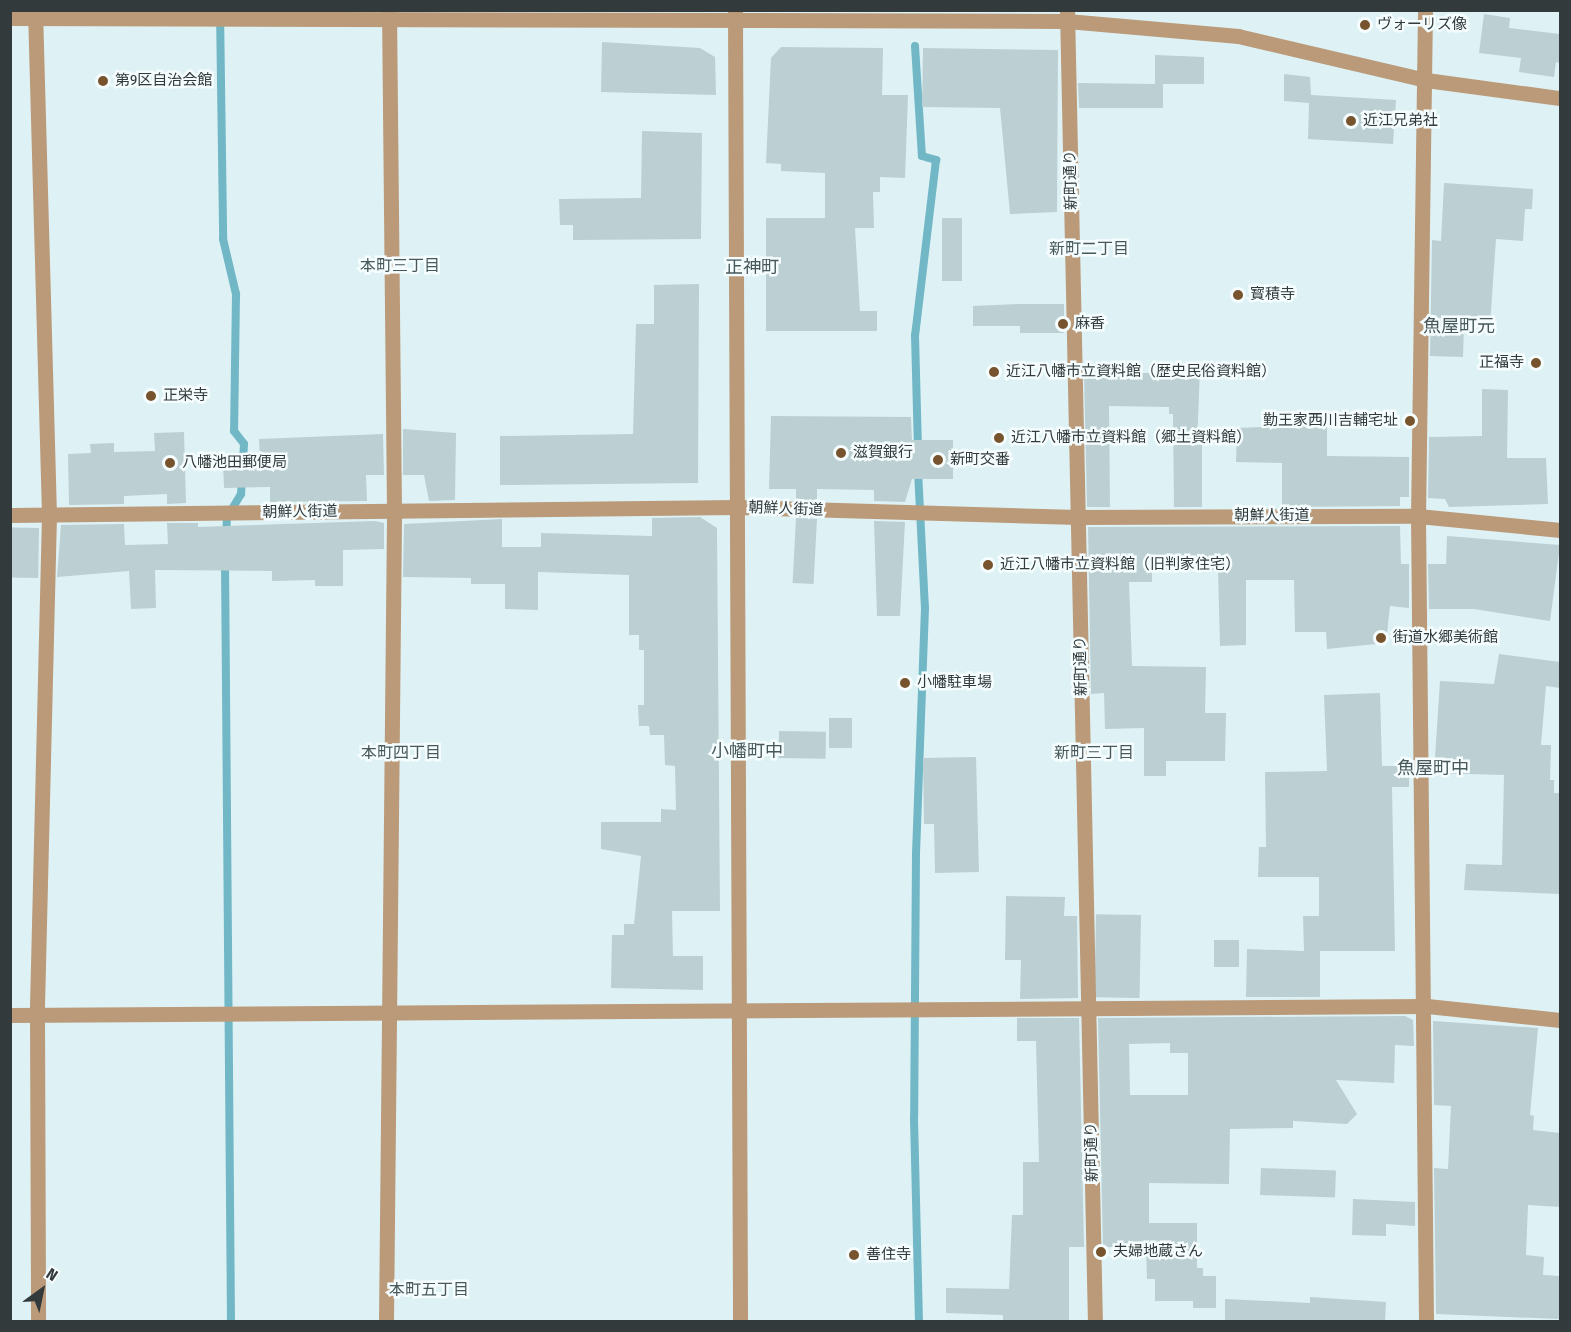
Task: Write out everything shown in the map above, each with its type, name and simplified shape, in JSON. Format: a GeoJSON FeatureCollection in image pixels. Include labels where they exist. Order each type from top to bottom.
{"type":"FeatureCollection","features":[{"type":"Feature","properties":{"kind":"street"},"geometry":{"type":"LineString","coordinates":[[1425,10],[1426,80],[1418,516],[1426,1006],[1426,1322]]}},
{"type":"Feature","properties":{"kind":"street"},"geometry":{"type":"LineString","coordinates":[[10,18],[35,14],[1067,16],[1238,36],[1426,80],[1560,98]]}},
{"type":"Feature","properties":{"kind":"street"},"geometry":{"type":"LineString","coordinates":[[35,14],[49,514],[37,1014],[38,1322]]}},
{"type":"Feature","properties":{"kind":"street"},"geometry":{"type":"LineString","coordinates":[[386,1322],[387,1012],[394,511],[389,15]]}},
{"type":"Feature","properties":{"kind":"street"},"geometry":{"type":"LineString","coordinates":[[735,15],[740,1322]]}},
{"type":"Feature","properties":{"kind":"street","name":"新町通り"},"geometry":{"type":"LineString","coordinates":[[1067,16],[1095,1322]]}},
{"type":"Feature","properties":{"kind":"street","name":"朝鮮人街道"},"geometry":{"type":"LineString","coordinates":[[10,515],[738,507],[1078,517],[1418,516],[1560,530]]}},
{"type":"Feature","properties":{"kind":"street"},"geometry":{"type":"LineString","coordinates":[[10,1014],[1426,1006],[1560,1020]]}},
{"type":"Feature","properties":{"kind":"building"},"geometry":{"type":"Polygon","coordinates":[[[1484,14],[1510,18],[1509,28],[1560,34],[1560,63],[1556,62],[1554,77],[1519,72],[1521,58],[1479,53],[1484,14]]]}},
{"type":"Feature","properties":{"kind":"building"},"geometry":{"type":"Polygon","coordinates":[[[602,42],[700,48],[715,57],[716,95],[601,92],[602,42]]]}},
{"type":"Feature","properties":{"kind":"building"},"geometry":{"type":"Polygon","coordinates":[[[781,47],[883,48],[882,95],[908,95],[905,178],[880,177],[880,192],[873,192],[874,228],[855,228],[860,311],[877,311],[877,331],[766,331],[766,218],[825,218],[825,173],[781,171],[781,164],[766,163],[771,58],[781,47]]]}},
{"type":"Feature","properties":{"kind":"building"},"geometry":{"type":"Polygon","coordinates":[[[923,48],[1058,50],[1057,212],[1010,214],[1000,108],[922,107],[923,48]]]}},
{"type":"Feature","properties":{"kind":"building"},"geometry":{"type":"Polygon","coordinates":[[[1155,55],[1204,57],[1204,84],[1163,84],[1163,108],[1079,108],[1078,83],[1155,84],[1155,55]]]}},
{"type":"Feature","properties":{"kind":"building","name":"近江兄弟社"},"geometry":{"type":"Polygon","coordinates":[[[1284,74],[1310,77],[1311,95],[1396,100],[1393,144],[1308,139],[1309,103],[1284,101],[1284,74]]]}},
{"type":"Feature","properties":{"kind":"building"},"geometry":{"type":"Polygon","coordinates":[[[642,131],[702,133],[701,239],[573,240],[573,225],[560,225],[559,199],[641,198],[642,131]]]}},
{"type":"Feature","properties":{"kind":"building"},"geometry":{"type":"Polygon","coordinates":[[[1444,183],[1533,189],[1532,209],[1525,209],[1523,241],[1496,239],[1490,325],[1464,324],[1463,357],[1430,356],[1432,240],[1441,241],[1444,183]]]}},
{"type":"Feature","properties":{"kind":"building"},"geometry":{"type":"Polygon","coordinates":[[[942,218],[962,218],[962,281],[942,281],[942,218]]]}},
{"type":"Feature","properties":{"kind":"building"},"geometry":{"type":"Polygon","coordinates":[[[699,284],[698,483],[500,485],[500,436],[633,434],[636,324],[654,324],[654,285],[699,284]]]}},
{"type":"Feature","properties":{"kind":"building"},"geometry":{"type":"Polygon","coordinates":[[[1064,304],[1064,333],[1020,333],[1020,326],[973,326],[973,306],[1064,304]]]}},
{"type":"Feature","properties":{"kind":"building"},"geometry":{"type":"Polygon","coordinates":[[[1167,368],[1200,369],[1197,445],[1202,445],[1202,507],[1174,507],[1173,414],[1169,414],[1169,407],[1109,406],[1110,507],[1087,507],[1084,373],[1167,373],[1167,368]]]}},
{"type":"Feature","properties":{"kind":"building"},"geometry":{"type":"Polygon","coordinates":[[[1482,389],[1508,390],[1507,458],[1546,458],[1548,504],[1449,507],[1445,499],[1428,498],[1429,437],[1482,436],[1482,389]]]}},
{"type":"Feature","properties":{"kind":"building","name":"滋賀銀行"},"geometry":{"type":"Polygon","coordinates":[[[771,416],[911,417],[912,440],[953,440],[953,479],[912,479],[905,502],[874,501],[874,490],[817,489],[817,500],[796,499],[796,489],[769,489],[771,416]]]}},
{"type":"Feature","properties":{"kind":"building"},"geometry":{"type":"Polygon","coordinates":[[[1327,425],[1327,456],[1409,457],[1409,497],[1400,497],[1400,506],[1282,507],[1282,463],[1236,462],[1237,428],[1327,425]]]}},
{"type":"Feature","properties":{"kind":"building"},"geometry":{"type":"Polygon","coordinates":[[[403,429],[456,433],[455,500],[429,501],[424,475],[403,475],[403,429]]]}},
{"type":"Feature","properties":{"kind":"building"},"geometry":{"type":"Polygon","coordinates":[[[184,432],[186,503],[167,504],[167,494],[124,496],[124,504],[69,505],[68,454],[91,453],[90,444],[114,443],[114,452],[155,451],[154,433],[184,432]]]}},
{"type":"Feature","properties":{"kind":"building"},"geometry":{"type":"Polygon","coordinates":[[[383,434],[384,475],[366,475],[367,501],[270,502],[270,487],[224,488],[223,463],[260,462],[259,439],[383,434]]]}},
{"type":"Feature","properties":{"kind":"building"},"geometry":{"type":"Polygon","coordinates":[[[700,517],[717,528],[720,911],[672,911],[673,956],[703,956],[703,990],[611,988],[612,935],[624,935],[624,924],[634,924],[641,856],[601,849],[601,822],[661,822],[661,809],[676,810],[675,766],[665,765],[664,735],[650,735],[649,726],[639,726],[638,705],[644,705],[644,650],[639,650],[639,635],[629,635],[629,575],[538,572],[538,610],[505,609],[505,584],[471,584],[471,578],[403,577],[404,524],[502,519],[502,547],[541,547],[541,533],[652,536],[652,518],[700,517]]]}},
{"type":"Feature","properties":{"kind":"building"},"geometry":{"type":"Polygon","coordinates":[[[796,518],[817,519],[814,584],[793,583],[796,518]]]}},
{"type":"Feature","properties":{"kind":"building"},"geometry":{"type":"Polygon","coordinates":[[[375,521],[384,523],[384,549],[343,550],[343,586],[315,586],[315,580],[272,581],[272,571],[155,570],[156,608],[131,609],[129,571],[57,577],[61,525],[124,524],[125,545],[168,544],[167,523],[198,523],[198,527],[375,521]]]}},
{"type":"Feature","properties":{"kind":"building"},"geometry":{"type":"Polygon","coordinates":[[[874,521],[905,522],[900,616],[877,616],[874,521]]]}},
{"type":"Feature","properties":{"kind":"building"},"geometry":{"type":"Polygon","coordinates":[[[1400,526],[1401,564],[1409,564],[1409,608],[1390,606],[1386,643],[1327,649],[1326,632],[1295,632],[1294,580],[1246,580],[1246,645],[1220,646],[1218,570],[1152,570],[1152,582],[1129,582],[1132,666],[1206,667],[1205,713],[1226,713],[1225,761],[1166,761],[1166,776],[1144,776],[1144,728],[1105,729],[1104,693],[1091,694],[1088,527],[1400,526]]]}},
{"type":"Feature","properties":{"kind":"building"},"geometry":{"type":"Polygon","coordinates":[[[10,527],[39,528],[38,578],[10,578],[10,527]]]}},
{"type":"Feature","properties":{"kind":"building"},"geometry":{"type":"Polygon","coordinates":[[[1447,536],[1560,545],[1550,621],[1474,609],[1429,609],[1428,564],[1446,564],[1447,536]]]}},
{"type":"Feature","properties":{"kind":"building"},"geometry":{"type":"Polygon","coordinates":[[[1499,654],[1560,662],[1560,688],[1546,686],[1541,745],[1551,745],[1550,780],[1554,780],[1554,793],[1560,793],[1560,894],[1464,890],[1466,864],[1502,865],[1504,775],[1434,773],[1440,681],[1494,684],[1499,654]]]}},
{"type":"Feature","properties":{"kind":"building"},"geometry":{"type":"Polygon","coordinates":[[[1380,693],[1382,766],[1409,766],[1409,787],[1392,787],[1395,951],[1320,951],[1320,997],[1246,997],[1247,949],[1304,951],[1303,916],[1319,916],[1319,877],[1258,877],[1259,847],[1266,847],[1265,772],[1327,771],[1324,695],[1380,693]]]}},
{"type":"Feature","properties":{"kind":"building"},"geometry":{"type":"Polygon","coordinates":[[[829,718],[852,718],[852,748],[829,748],[829,718]]]}},
{"type":"Feature","properties":{"kind":"building"},"geometry":{"type":"Polygon","coordinates":[[[779,731],[826,732],[826,759],[779,758],[779,731]]]}},
{"type":"Feature","properties":{"kind":"building"},"geometry":{"type":"Polygon","coordinates":[[[976,757],[979,872],[935,873],[934,824],[924,824],[923,758],[976,757]]]}},
{"type":"Feature","properties":{"kind":"building"},"geometry":{"type":"Polygon","coordinates":[[[1006,896],[1065,897],[1064,916],[1077,916],[1078,998],[1020,999],[1021,960],[1005,960],[1006,896]]]}},
{"type":"Feature","properties":{"kind":"building"},"geometry":{"type":"Polygon","coordinates":[[[1096,914],[1141,915],[1140,998],[1095,997],[1096,914]]]}},
{"type":"Feature","properties":{"kind":"building"},"geometry":{"type":"Polygon","coordinates":[[[1214,940],[1239,940],[1239,967],[1214,967],[1214,940]]]}},
{"type":"Feature","properties":{"kind":"building"},"geometry":{"type":"Polygon","coordinates":[[[1405,1016],[1413,1020],[1414,1046],[1395,1045],[1394,1083],[1336,1080],[1357,1114],[1347,1124],[1293,1121],[1293,1128],[1230,1129],[1229,1184],[1149,1183],[1149,1223],[1197,1223],[1197,1268],[1203,1268],[1203,1276],[1216,1276],[1216,1308],[1193,1308],[1193,1301],[1155,1301],[1155,1279],[1147,1279],[1146,1247],[1103,1247],[1098,1018],[1405,1016]],[[1170,1043],[1129,1044],[1130,1095],[1188,1095],[1188,1053],[1170,1053],[1170,1043]]]}},
{"type":"Feature","properties":{"kind":"building"},"geometry":{"type":"Polygon","coordinates":[[[1017,1018],[1079,1018],[1084,1247],[1069,1247],[1069,1322],[1003,1322],[1003,1315],[946,1313],[946,1288],[1009,1289],[1012,1215],[1023,1215],[1023,1162],[1039,1162],[1036,1041],[1017,1041],[1017,1018]]]}},
{"type":"Feature","properties":{"kind":"building"},"geometry":{"type":"Polygon","coordinates":[[[1433,1021],[1538,1028],[1530,1115],[1534,1116],[1533,1130],[1560,1133],[1560,1207],[1528,1205],[1526,1255],[1544,1257],[1543,1275],[1560,1276],[1560,1319],[1436,1314],[1434,1168],[1448,1169],[1451,1106],[1434,1105],[1433,1021]]]}},
{"type":"Feature","properties":{"kind":"building"},"geometry":{"type":"Polygon","coordinates":[[[1261,1168],[1336,1171],[1335,1198],[1260,1195],[1261,1168]]]}},
{"type":"Feature","properties":{"kind":"building"},"geometry":{"type":"Polygon","coordinates":[[[1353,1199],[1415,1202],[1415,1226],[1386,1224],[1386,1236],[1352,1235],[1353,1199]]]}},
{"type":"Feature","properties":{"kind":"building"},"geometry":{"type":"Polygon","coordinates":[[[1310,1297],[1386,1302],[1385,1322],[1225,1322],[1225,1299],[1310,1303],[1310,1297]]]}},
{"type":"Feature","properties":{"kind":"waterway"},"geometry":{"type":"LineString","coordinates":[[220,10],[223,239],[236,294],[234,431],[244,444],[241,494],[227,517],[226,534]]}},
{"type":"Feature","properties":{"kind":"waterway"},"geometry":{"type":"LineString","coordinates":[[915,46],[922,156],[936,160],[915,335],[918,450]]}},
{"type":"Feature","properties":{"kind":"waterway"},"geometry":{"type":"LineString","coordinates":[[918,471],[925,608],[916,853],[914,1118],[919,1322]]}},
{"type":"Feature","properties":{"kind":"waterway"},"geometry":{"type":"LineString","coordinates":[[225,561],[231,1322]]}},
{"type":"Feature","properties":{"kind":"place","name":"ヴォーリズ像"},"geometry":{"type":"Point","coordinates":[1365,25]}},
{"type":"Feature","properties":{"kind":"place","name":"第9区自治会館"},"geometry":{"type":"Point","coordinates":[103,81]}},
{"type":"Feature","properties":{"kind":"place","name":"近江兄弟社"},"geometry":{"type":"Point","coordinates":[1351,121]}},
{"type":"Feature","properties":{"kind":"place","name":"寳積寺"},"geometry":{"type":"Point","coordinates":[1238,295]}},
{"type":"Feature","properties":{"kind":"place","name":"麻香"},"geometry":{"type":"Point","coordinates":[1063,324]}},
{"type":"Feature","properties":{"kind":"place","name":"正福寺"},"geometry":{"type":"Point","coordinates":[1536,363]}},
{"type":"Feature","properties":{"kind":"place","name":"近江八幡市立資料館（歴史民俗資料館）"},"geometry":{"type":"Point","coordinates":[994,372]}},
{"type":"Feature","properties":{"kind":"place","name":"正栄寺"},"geometry":{"type":"Point","coordinates":[151,396]}},
{"type":"Feature","properties":{"kind":"place","name":"勤王家西川吉輔宅址"},"geometry":{"type":"Point","coordinates":[1410,421]}},
{"type":"Feature","properties":{"kind":"place","name":"近江八幡市立資料館（郷土資料館）"},"geometry":{"type":"Point","coordinates":[999,438]}},
{"type":"Feature","properties":{"kind":"place","name":"滋賀銀行"},"geometry":{"type":"Point","coordinates":[841,453]}},
{"type":"Feature","properties":{"kind":"place","name":"新町交番"},"geometry":{"type":"Point","coordinates":[938,460]}},
{"type":"Feature","properties":{"kind":"place","name":"八幡池田郵便局"},"geometry":{"type":"Point","coordinates":[170,463]}},
{"type":"Feature","properties":{"kind":"place","name":"近江八幡市立資料館（旧判家住宅）"},"geometry":{"type":"Point","coordinates":[988,565]}},
{"type":"Feature","properties":{"kind":"place","name":"街道水郷美術館"},"geometry":{"type":"Point","coordinates":[1381,638]}},
{"type":"Feature","properties":{"kind":"place","name":"小幡駐車場"},"geometry":{"type":"Point","coordinates":[905,683]}},
{"type":"Feature","properties":{"kind":"place","name":"夫婦地蔵さん"},"geometry":{"type":"Point","coordinates":[1101,1252]}},
{"type":"Feature","properties":{"kind":"place","name":"善住寺"},"geometry":{"type":"Point","coordinates":[854,1255]}},
{"type":"Feature","properties":{"kind":"district","name":"新町二丁目"},"geometry":{"type":"Point","coordinates":[1089,249]}},
{"type":"Feature","properties":{"kind":"district","name":"本町三丁目"},"geometry":{"type":"Point","coordinates":[400,266]}},
{"type":"Feature","properties":{"kind":"district","name":"正神町"},"geometry":{"type":"Point","coordinates":[752,267]}},
{"type":"Feature","properties":{"kind":"district","name":"魚屋町元"},"geometry":{"type":"Point","coordinates":[1459,326]}},
{"type":"Feature","properties":{"kind":"district","name":"小幡町中"},"geometry":{"type":"Point","coordinates":[747,751]}},
{"type":"Feature","properties":{"kind":"district","name":"本町四丁目"},"geometry":{"type":"Point","coordinates":[401,753]}},
{"type":"Feature","properties":{"kind":"district","name":"新町三丁目"},"geometry":{"type":"Point","coordinates":[1094,753]}},
{"type":"Feature","properties":{"kind":"district","name":"魚屋町中"},"geometry":{"type":"Point","coordinates":[1433,768]}},
{"type":"Feature","properties":{"kind":"district","name":"本町五丁目"},"geometry":{"type":"Point","coordinates":[429,1290]}}]}
